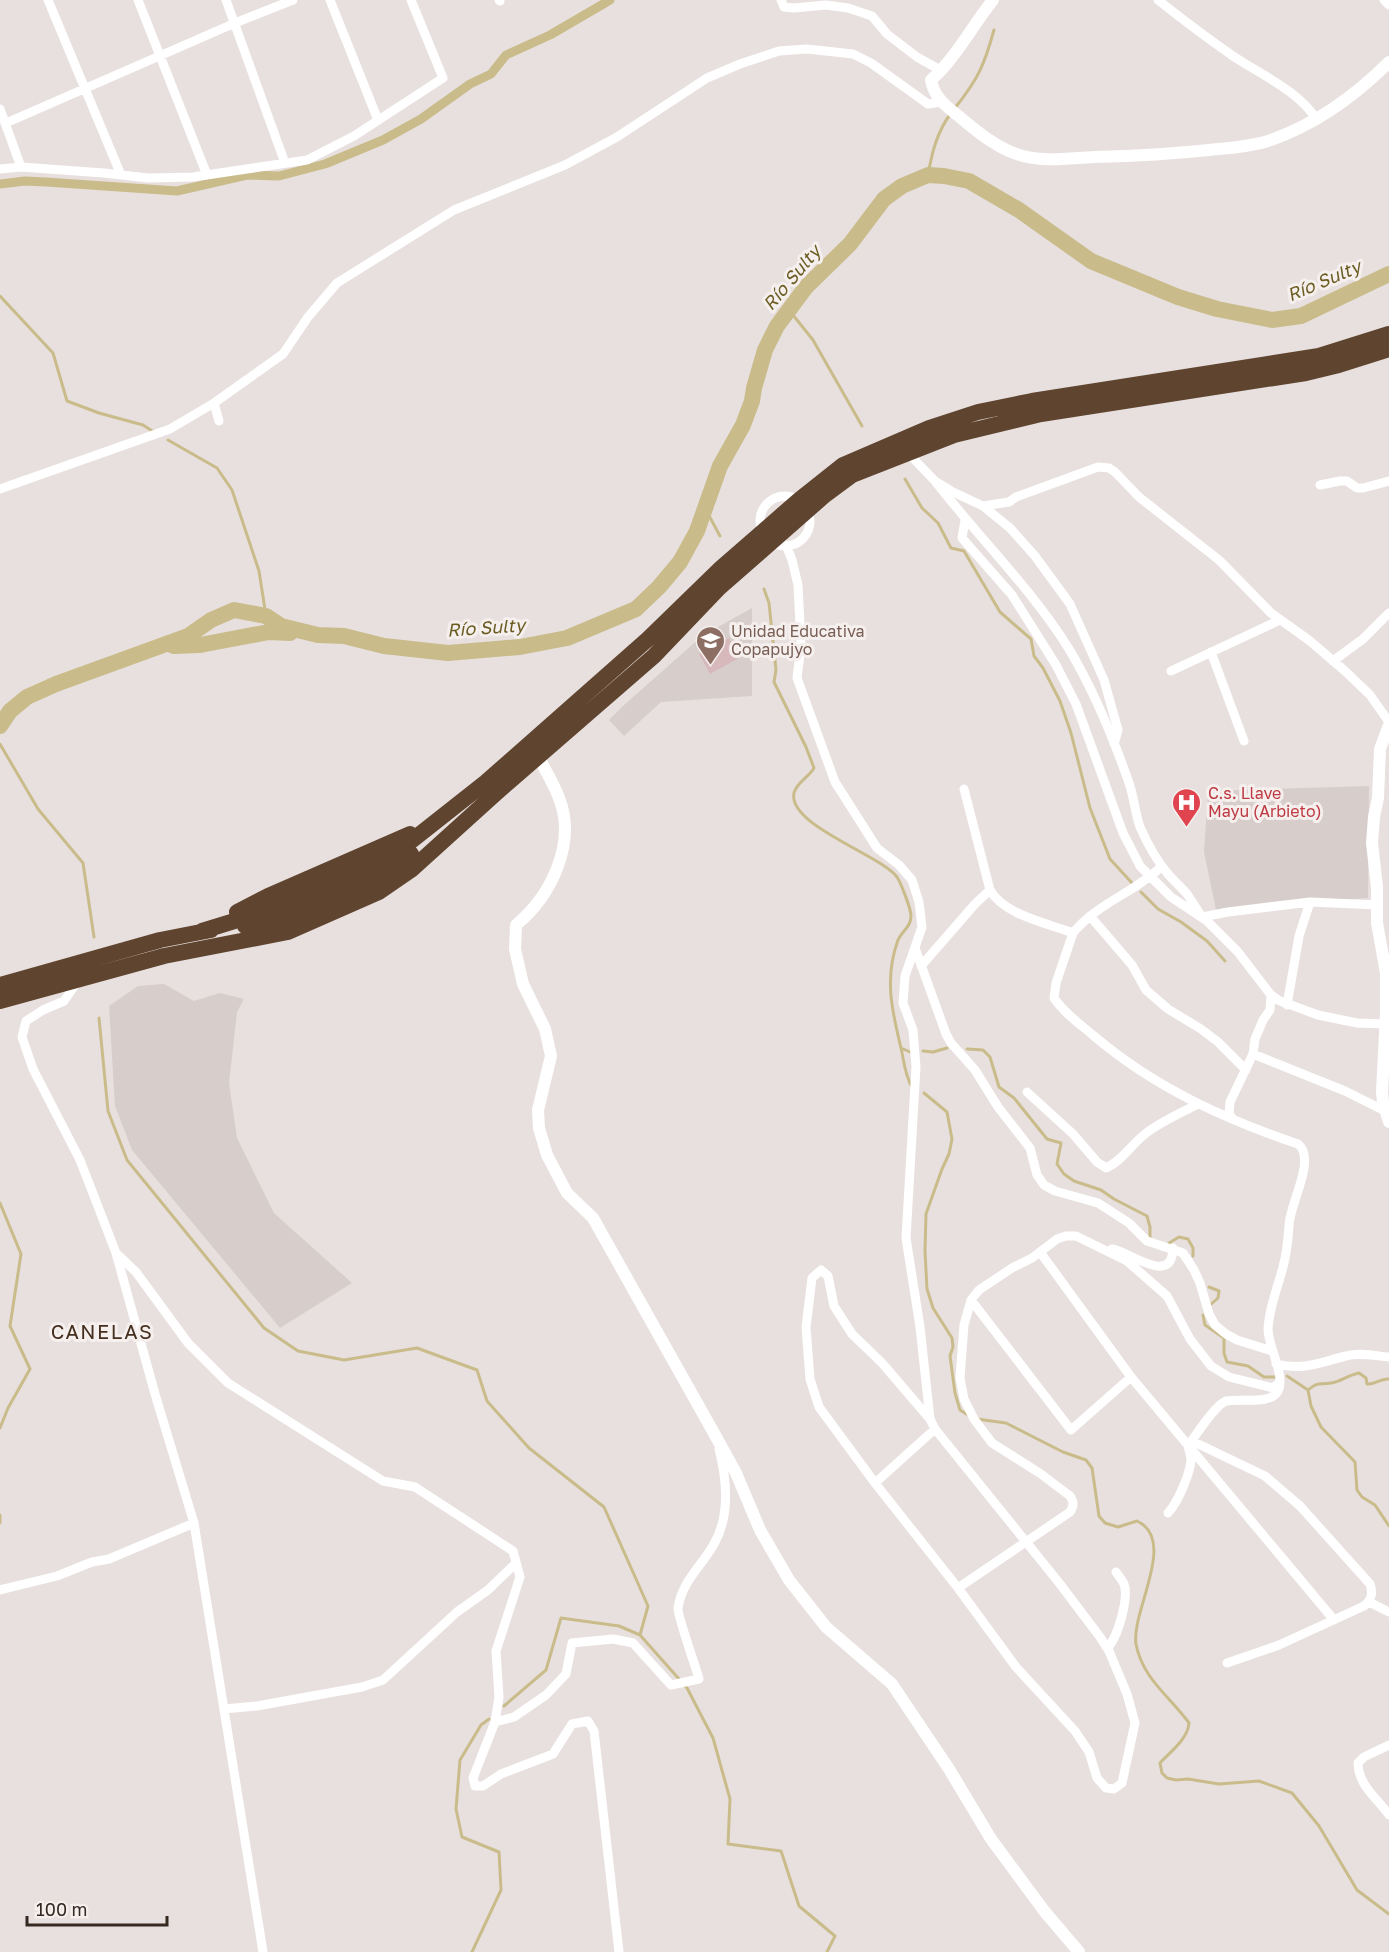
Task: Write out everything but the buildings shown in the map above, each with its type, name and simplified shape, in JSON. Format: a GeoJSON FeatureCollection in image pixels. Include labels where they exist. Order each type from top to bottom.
{"type":"FeatureCollection","features":[{"type":"Feature","properties":{"kind":"highway"},"geometry":{"type":"LineString","coordinates":[[0,985],[160,940],[202,931],[273,909],[396,853],[486,782],[639,646],[822,489],[843,465],[929,428],[978,412],[1032,401],[1319,356],[1389,334]]}},
{"type":"Feature","properties":{"kind":"highway"},"geometry":{"type":"LineString","coordinates":[[800,508],[822,489],[852,475],[954,435],[1001,422],[1306,374],[1389,349]]}},
{"type":"Feature","properties":{"kind":"highway"},"geometry":{"type":"LineString","coordinates":[[0,1001],[164,956],[288,932],[379,892],[411,870],[654,656],[748,554],[771,534]]}},
{"type":"Feature","properties":{"kind":"street"},"geometry":{"type":"LineString","coordinates":[[48,0],[122,175]]}},
{"type":"Feature","properties":{"kind":"street"},"geometry":{"type":"LineString","coordinates":[[138,0],[207,175]]}},
{"type":"Feature","properties":{"kind":"street"},"geometry":{"type":"LineString","coordinates":[[226,0],[285,163]]}},
{"type":"Feature","properties":{"kind":"street"},"geometry":{"type":"LineString","coordinates":[[6,123],[293,0]]}},
{"type":"Feature","properties":{"kind":"street"},"geometry":{"type":"LineString","coordinates":[[330,0],[378,120]]}},
{"type":"Feature","properties":{"kind":"street"},"geometry":{"type":"LineString","coordinates":[[0,168],[21,167],[148,178],[207,175],[307,160],[354,136],[443,78],[411,0]]}},
{"type":"Feature","properties":{"kind":"street"},"geometry":{"type":"LineString","coordinates":[[782,0],[784,7],[826,5],[848,8],[872,16],[887,34],[910,52],[942,70]]}},
{"type":"Feature","properties":{"kind":"street"},"geometry":{"type":"LineString","coordinates":[[993,0],[942,70],[931,80],[932,90],[947,107],[1006,151],[1023,157],[1050,160],[1176,153],[1241,147],[1268,141],[1317,120],[1341,105],[1389,62]]}},
{"type":"Feature","properties":{"kind":"street"},"geometry":{"type":"LineString","coordinates":[[1158,0],[1233,56],[1289,92],[1310,109],[1317,120]]}},
{"type":"Feature","properties":{"kind":"street"},"geometry":{"type":"LineString","coordinates":[[1384,0],[1389,5]]}},
{"type":"Feature","properties":{"kind":"street"},"geometry":{"type":"LineString","coordinates":[[0,489],[170,429],[214,403],[283,354],[308,317],[337,283],[453,210],[565,165],[616,137],[707,78],[740,64],[779,51],[807,49],[853,54],[872,63],[928,104],[947,107]]}},
{"type":"Feature","properties":{"kind":"street"},"geometry":{"type":"LineString","coordinates":[[0,109],[21,167]]}},
{"type":"Feature","properties":{"kind":"street"},"geometry":{"type":"LineString","coordinates":[[214,403],[219,422]]}},
{"type":"Feature","properties":{"kind":"street"},"geometry":{"type":"LineString","coordinates":[[908,453],[1012,571],[1042,609],[1069,650],[1088,685],[1114,744],[1131,791],[1140,826],[1150,849],[1187,894],[1202,917]]}},
{"type":"Feature","properties":{"kind":"street"},"geometry":{"type":"LineString","coordinates":[[983,506],[1009,502],[1016,497],[1098,467],[1109,468],[1139,497],[1219,560],[1280,620],[1333,661],[1370,695],[1389,724],[1380,749],[1378,798],[1372,829],[1378,904],[1377,923],[1386,973],[1382,1092],[1387,1117]]}},
{"type":"Feature","properties":{"kind":"street"},"geometry":{"type":"LineString","coordinates":[[935,481],[952,492],[983,506],[1019,537],[1070,604],[1104,680],[1116,717],[1118,730],[1114,744]]}},
{"type":"Feature","properties":{"kind":"street"},"geometry":{"type":"LineString","coordinates":[[1320,485],[1347,481],[1357,488],[1363,488],[1389,481]]}},
{"type":"Feature","properties":{"kind":"street"},"geometry":{"type":"LineString","coordinates":[[800,508],[769,502],[771,534],[792,560],[798,585],[801,646],[797,678],[835,782],[877,848],[898,864],[912,880],[919,902],[922,927],[905,976],[903,1003],[913,1030],[916,1067],[906,1238],[920,1327],[930,1419]]}},
{"type":"Feature","properties":{"kind":"street"},"geometry":{"type":"LineString","coordinates":[[965,520],[962,538],[1012,595],[1056,665],[1079,714],[1123,833],[1140,866],[1170,897],[1202,917],[1238,952],[1271,995],[1287,1005],[1318,1015],[1357,1023],[1385,1024]]}},
{"type":"Feature","properties":{"kind":"street"},"geometry":{"type":"LineString","coordinates":[[1333,661],[1363,639],[1389,613]]}},
{"type":"Feature","properties":{"kind":"street"},"geometry":{"type":"LineString","coordinates":[[1172,671],[1280,620]]}},
{"type":"Feature","properties":{"kind":"street"},"geometry":{"type":"LineString","coordinates":[[1211,652],[1244,741]]}},
{"type":"Feature","properties":{"kind":"street"},"geometry":{"type":"LineString","coordinates":[[538,756],[560,800],[566,832],[561,858],[553,879],[526,916],[516,925],[515,948],[523,984],[545,1029],[551,1056],[538,1110],[539,1128],[547,1155],[567,1193],[593,1218],[716,1435],[736,1473],[760,1530],[789,1580],[826,1627],[892,1684],[949,1769],[991,1839],[1045,1912],[1079,1952]]}},
{"type":"Feature","properties":{"kind":"street"},"geometry":{"type":"LineString","coordinates":[[964,789],[990,890],[999,903],[1006,908],[1073,933]]}},
{"type":"Feature","properties":{"kind":"street"},"geometry":{"type":"LineString","coordinates":[[1162,866],[1151,878],[1090,916],[1073,933],[1054,991],[1054,998],[1059,1005],[1134,1068],[1198,1104],[1298,1144],[1306,1155],[1289,1220],[1286,1256],[1269,1318],[1269,1337],[1280,1388],[1274,1396],[1220,1404],[1190,1443],[1191,1460],[1183,1488],[1175,1505],[1168,1512]]}},
{"type":"Feature","properties":{"kind":"street"},"geometry":{"type":"LineString","coordinates":[[921,966],[975,903],[990,890]]}},
{"type":"Feature","properties":{"kind":"street"},"geometry":{"type":"LineString","coordinates":[[1202,917],[1310,902],[1378,904]]}},
{"type":"Feature","properties":{"kind":"street"},"geometry":{"type":"LineString","coordinates":[[1287,1005],[1299,936],[1310,902]]}},
{"type":"Feature","properties":{"kind":"street"},"geometry":{"type":"LineString","coordinates":[[1090,916],[1132,965],[1146,990],[1168,1009],[1218,1042],[1246,1071]]}},
{"type":"Feature","properties":{"kind":"street"},"geometry":{"type":"LineString","coordinates":[[915,948],[946,1034],[975,1070],[998,1107],[1030,1148],[1036,1174],[1044,1185],[1055,1191],[1098,1203],[1129,1223],[1147,1241],[1173,1248],[1182,1253],[1189,1260],[1200,1283],[1209,1314],[1215,1325],[1237,1340],[1272,1351]]}},
{"type":"Feature","properties":{"kind":"street"},"geometry":{"type":"LineString","coordinates":[[79,980],[64,1001],[43,1010],[26,1021],[22,1037],[33,1069],[80,1160],[116,1253],[194,1523],[263,1952]]}},
{"type":"Feature","properties":{"kind":"street"},"geometry":{"type":"LineString","coordinates":[[1233,1119],[1228,1109],[1253,1054],[1255,1039],[1263,1020],[1270,1011],[1271,995]]}},
{"type":"Feature","properties":{"kind":"street"},"geometry":{"type":"LineString","coordinates":[[1253,1054],[1345,1091],[1387,1117]]}},
{"type":"Feature","properties":{"kind":"street"},"geometry":{"type":"LineString","coordinates":[[1027,1092],[1072,1134],[1097,1162],[1106,1168],[1116,1164],[1127,1149],[1147,1132],[1198,1104]]}},
{"type":"Feature","properties":{"kind":"street"},"geometry":{"type":"LineString","coordinates":[[958,1588],[1070,1512],[1073,1506],[1070,1496],[1041,1474],[992,1443],[974,1419],[964,1399],[960,1378],[964,1325],[971,1300],[979,1290],[1032,1258],[1057,1239],[1076,1236],[1127,1261],[1167,1296],[1190,1339],[1219,1373],[1266,1387],[1273,1388],[1280,1382]]}},
{"type":"Feature","properties":{"kind":"street"},"geometry":{"type":"LineString","coordinates":[[1098,1246],[1117,1249],[1152,1266],[1160,1267],[1171,1262],[1173,1248]]}},
{"type":"Feature","properties":{"kind":"street"},"geometry":{"type":"LineString","coordinates":[[1040,1252],[1131,1377],[1190,1443],[1334,1620]]}},
{"type":"Feature","properties":{"kind":"street"},"geometry":{"type":"LineString","coordinates":[[116,1253],[136,1272],[188,1343],[228,1383],[383,1481],[415,1487],[513,1551],[520,1577],[496,1651],[499,1697],[495,1722],[473,1778],[475,1786],[483,1786],[501,1774],[553,1754],[572,1724],[588,1721],[594,1731],[619,1952]]}},
{"type":"Feature","properties":{"kind":"street"},"geometry":{"type":"LineString","coordinates":[[821,1270],[828,1276],[834,1306],[852,1334],[882,1363],[930,1419],[935,1429],[1101,1636],[1107,1648],[1127,1694],[1135,1723],[1122,1783],[1114,1789],[1106,1788],[1097,1778],[1089,1752],[1075,1731],[1016,1667],[819,1407],[810,1379],[806,1327],[812,1278],[821,1270]]}},
{"type":"Feature","properties":{"kind":"street"},"geometry":{"type":"LineString","coordinates":[[971,1300],[1071,1430],[1131,1377]]}},
{"type":"Feature","properties":{"kind":"street"},"geometry":{"type":"LineString","coordinates":[[1276,1364],[1288,1367],[1306,1366],[1356,1354],[1389,1357]]}},
{"type":"Feature","properties":{"kind":"street"},"geometry":{"type":"LineString","coordinates":[[875,1483],[935,1429]]}},
{"type":"Feature","properties":{"kind":"street"},"geometry":{"type":"LineString","coordinates":[[495,1722],[514,1717],[546,1695],[566,1674],[572,1643],[613,1639],[633,1643],[671,1684],[699,1679],[677,1610],[687,1579],[714,1543],[724,1516],[723,1464],[716,1435]]}},
{"type":"Feature","properties":{"kind":"street"},"geometry":{"type":"LineString","coordinates":[[1190,1443],[1265,1476],[1300,1506],[1370,1584],[1372,1590],[1369,1602],[1364,1606],[1279,1645],[1227,1663]]}},
{"type":"Feature","properties":{"kind":"street"},"geometry":{"type":"LineString","coordinates":[[0,1590],[57,1576],[92,1562],[109,1559],[194,1523]]}},
{"type":"Feature","properties":{"kind":"street"},"geometry":{"type":"LineString","coordinates":[[224,1710],[362,1688],[383,1680],[457,1612],[488,1590],[516,1563]]}},
{"type":"Feature","properties":{"kind":"street"},"geometry":{"type":"LineString","coordinates":[[1107,1648],[1113,1643],[1119,1628],[1124,1604],[1125,1585],[1116,1572]]}},
{"type":"Feature","properties":{"kind":"street"},"geometry":{"type":"LineString","coordinates":[[1369,1602],[1389,1612]]}},
{"type":"Feature","properties":{"kind":"street"},"geometry":{"type":"LineString","coordinates":[[1389,1745],[1364,1757],[1358,1763],[1361,1781],[1389,1815]]}},
{"type":"Feature","properties":{"kind":"shaded area","name":"Unidad Educativa Copapujyo"},"geometry":{"type":"Polygon","coordinates":[[[752,608],[752,696],[661,702],[624,736],[609,720],[702,636],[752,608]]]}},
{"type":"Feature","properties":{"kind":"shaded area"},"geometry":{"type":"Polygon","coordinates":[[[729,638],[739,658],[710,674],[699,654],[729,638]]]}},
{"type":"Feature","properties":{"kind":"shaded area"},"geometry":{"type":"Polygon","coordinates":[[[1369,786],[1368,898],[1216,910],[1204,852],[1208,791],[1369,786]]]}},
{"type":"Feature","properties":{"kind":"shaded area"},"geometry":{"type":"Polygon","coordinates":[[[164,984],[194,1001],[220,993],[244,999],[237,1012],[229,1083],[237,1138],[274,1213],[352,1283],[280,1328],[132,1150],[115,1106],[109,1006],[138,986],[164,984]]]}},
{"type":"Feature","properties":{"kind":"waterway"},"geometry":{"type":"LineString","coordinates":[[0,184],[25,181],[177,191],[247,175],[279,176],[325,164],[383,140],[421,119],[470,84],[491,74],[506,55],[550,35],[610,0]]}},
{"type":"Feature","properties":{"kind":"waterway"},"geometry":{"type":"LineString","coordinates":[[955,108],[979,72],[994,30]]}},
{"type":"Feature","properties":{"kind":"waterway"},"geometry":{"type":"LineString","coordinates":[[928,175],[936,143],[951,113]]}},
{"type":"Feature","properties":{"kind":"waterway","name":"Río Sulty"},"geometry":{"type":"LineString","coordinates":[[0,726],[10,711],[27,697],[56,684],[188,636],[211,620],[234,610],[266,616],[281,626],[318,635],[344,636],[384,646],[448,653],[520,647],[567,638],[636,609],[680,562],[697,531],[720,466],[743,425],[752,401],[765,350],[777,326],[806,287],[850,244],[884,199],[902,186],[928,175],[969,181],[1019,210],[1091,261],[1178,297],[1217,309],[1272,320],[1301,316],[1389,274]]}},
{"type":"Feature","properties":{"kind":"waterway"},"geometry":{"type":"LineString","coordinates":[[0,296],[53,353],[67,401],[99,413],[143,425],[154,432]]}},
{"type":"Feature","properties":{"kind":"waterway"},"geometry":{"type":"LineString","coordinates":[[789,310],[813,340],[862,426]]}},
{"type":"Feature","properties":{"kind":"waterway"},"geometry":{"type":"LineString","coordinates":[[168,440],[217,468],[232,490],[259,571],[266,616]]}},
{"type":"Feature","properties":{"kind":"waterway"},"geometry":{"type":"LineString","coordinates":[[905,479],[922,508],[938,523],[951,548],[964,551],[1000,612],[1031,639],[1034,656],[1060,701],[1071,733],[1090,808],[1110,859],[1132,883]]}},
{"type":"Feature","properties":{"kind":"waterway"},"geometry":{"type":"LineString","coordinates":[[706,510],[720,536]]}},
{"type":"Feature","properties":{"kind":"waterway"},"geometry":{"type":"LineString","coordinates":[[764,589],[769,603],[776,670],[774,682],[814,768],[795,789],[796,805],[805,817],[819,828],[888,868],[899,880],[906,896],[911,920],[898,940],[890,981],[895,1021],[906,1073],[912,1087]]}},
{"type":"Feature","properties":{"kind":"waterway","name":"Río Sulty"},"geometry":{"type":"LineString","coordinates":[[173,646],[200,645],[269,632],[290,633]]}},
{"type":"Feature","properties":{"kind":"waterway"},"geometry":{"type":"LineString","coordinates":[[0,744],[38,809],[83,863],[94,937]]}},
{"type":"Feature","properties":{"kind":"waterway"},"geometry":{"type":"LineString","coordinates":[[1141,892],[1158,909],[1207,941],[1225,961]]}},
{"type":"Feature","properties":{"kind":"waterway"},"geometry":{"type":"LineString","coordinates":[[99,1018],[108,1111],[127,1160],[264,1328],[298,1351],[344,1360],[417,1348],[477,1370],[487,1401],[529,1448],[604,1507],[648,1606],[640,1635],[619,1626],[561,1618],[546,1670],[504,1706]]}},
{"type":"Feature","properties":{"kind":"waterway"},"geometry":{"type":"LineString","coordinates":[[901,1048],[910,1052]]}},
{"type":"Feature","properties":{"kind":"waterway"},"geometry":{"type":"LineString","coordinates":[[923,1051],[933,1052],[947,1048]]}},
{"type":"Feature","properties":{"kind":"waterway"},"geometry":{"type":"LineString","coordinates":[[967,1049],[983,1050],[990,1057],[999,1087],[1014,1098],[1047,1139],[1061,1143],[1057,1164],[1064,1174],[1074,1181],[1101,1190],[1147,1216],[1150,1239]]}},
{"type":"Feature","properties":{"kind":"waterway"},"geometry":{"type":"LineString","coordinates":[[924,1093],[947,1112],[952,1139],[949,1154],[926,1214],[927,1289],[933,1308],[952,1338],[953,1347],[950,1356],[955,1393],[960,1410],[968,1415]]}},
{"type":"Feature","properties":{"kind":"waterway"},"geometry":{"type":"LineString","coordinates":[[0,1203],[21,1254],[10,1326],[30,1369],[8,1408],[0,1428]]}},
{"type":"Feature","properties":{"kind":"waterway"},"geometry":{"type":"LineString","coordinates":[[1169,1243],[1179,1237],[1188,1239],[1193,1248],[1193,1256]]}},
{"type":"Feature","properties":{"kind":"waterway"},"geometry":{"type":"LineString","coordinates":[[1209,1287],[1219,1291],[1218,1298],[1209,1306]]}},
{"type":"Feature","properties":{"kind":"waterway"},"geometry":{"type":"LineString","coordinates":[[1203,1315],[1205,1325],[1224,1338],[1224,1353],[1227,1362],[1248,1366],[1264,1377],[1275,1377]]}},
{"type":"Feature","properties":{"kind":"waterway"},"geometry":{"type":"LineString","coordinates":[[1287,1376],[1308,1390],[1317,1384],[1334,1382],[1359,1373],[1366,1378],[1367,1384],[1389,1379]]}},
{"type":"Feature","properties":{"kind":"waterway"},"geometry":{"type":"LineString","coordinates":[[1308,1390],[1311,1406],[1321,1427],[1355,1462],[1357,1490],[1362,1497],[1375,1505],[1389,1526]]}},
{"type":"Feature","properties":{"kind":"waterway"},"geometry":{"type":"LineString","coordinates":[[977,1419],[1006,1423],[1063,1452],[1086,1460],[1092,1468],[1099,1516],[1105,1523],[1118,1527],[1137,1521],[1149,1530],[1153,1544],[1153,1560],[1136,1630],[1136,1644],[1144,1667],[1189,1723],[1182,1740],[1160,1763],[1162,1773],[1167,1778],[1176,1780],[1188,1779],[1219,1784],[1259,1781],[1292,1793],[1319,1826],[1357,1890],[1389,1914]]}},
{"type":"Feature","properties":{"kind":"waterway"},"geometry":{"type":"LineString","coordinates":[[0,1515],[0,1523]]}},
{"type":"Feature","properties":{"kind":"waterway"},"geometry":{"type":"LineString","coordinates":[[640,1635],[687,1688],[713,1738],[730,1799],[728,1844],[781,1851],[799,1906],[835,1936],[827,1952]]}},
{"type":"Feature","properties":{"kind":"waterway"},"geometry":{"type":"LineString","coordinates":[[472,1952],[501,1890],[499,1852],[462,1837],[456,1809],[460,1760],[481,1725],[489,1719]]}},
{"type":"Feature","properties":{"kind":"place","name":"Unidad Educativa Copapujyo"},"geometry":{"type":"Point","coordinates":[710,666]}},
{"type":"Feature","properties":{"kind":"place","name":"C.s. Llave Mayu (Arbieto)"},"geometry":{"type":"Point","coordinates":[1187,828]}},
{"type":"Feature","properties":{"kind":"district","name":"CANELAS"},"geometry":{"type":"Point","coordinates":[102,1332]}}]}
